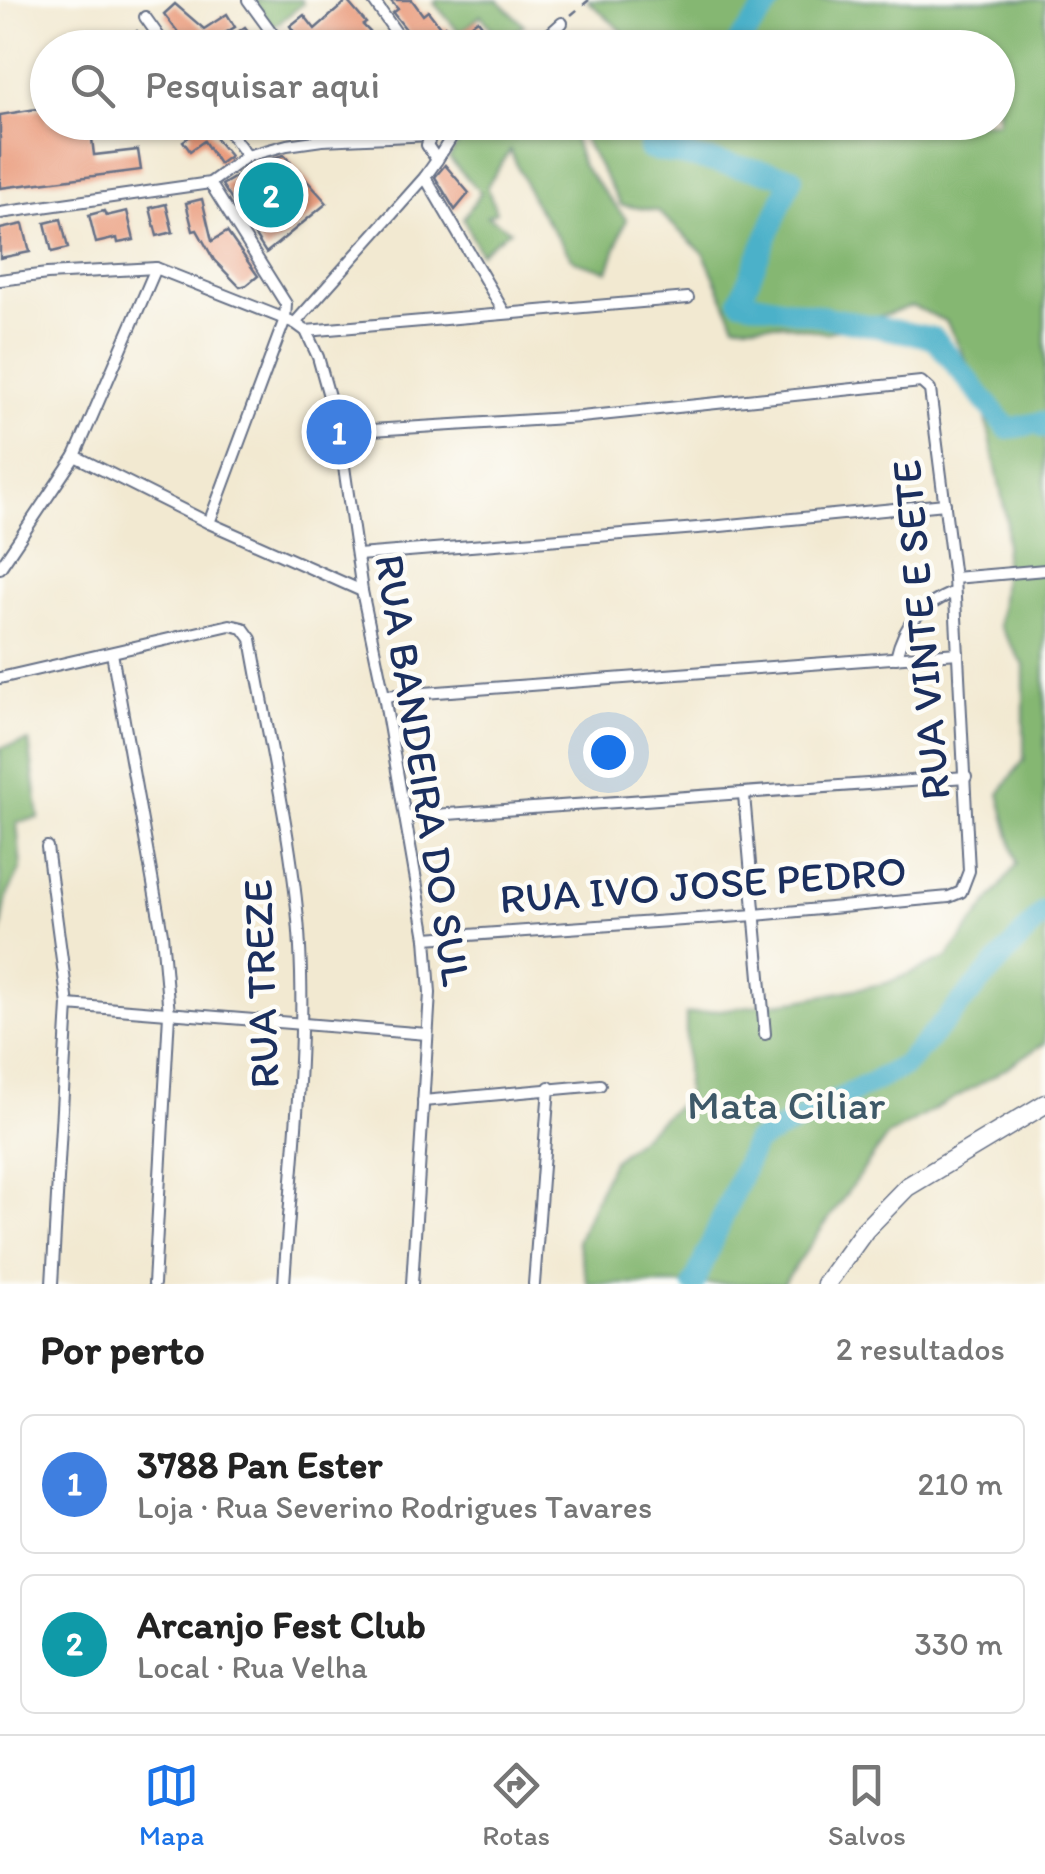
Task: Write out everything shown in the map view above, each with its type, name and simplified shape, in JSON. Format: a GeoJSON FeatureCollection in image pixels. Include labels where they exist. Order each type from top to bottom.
{"type":"FeatureCollection","features":[{"type":"Feature","properties":{"kind":"main road"},"geometry":{"type":"LineString","coordinates":[[826,1284],[865,1230],[907,1187],[1045,1104]]}},
{"type":"Feature","properties":{"kind":"street"},"geometry":{"type":"LineString","coordinates":[[248,0],[270,30]]}},
{"type":"Feature","properties":{"kind":"street"},"geometry":{"type":"LineString","coordinates":[[373,0],[394,30]]}},
{"type":"Feature","properties":{"kind":"street"},"geometry":{"type":"LineString","coordinates":[[144,17],[154,30]]}},
{"type":"Feature","properties":{"kind":"street"},"geometry":{"type":"LineString","coordinates":[[554,30],[562,23]]}},
{"type":"Feature","properties":{"kind":"street"},"geometry":{"type":"LineString","coordinates":[[235,140],[247,156]]}},
{"type":"Feature","properties":{"kind":"street"},"geometry":{"type":"LineString","coordinates":[[0,213],[210,184],[247,156],[334,140]]}},
{"type":"Feature","properties":{"kind":"street"},"geometry":{"type":"LineString","coordinates":[[429,140],[427,145],[437,160]]}},
{"type":"Feature","properties":{"kind":"street"},"geometry":{"type":"LineString","coordinates":[[209,523],[290,321],[425,177],[450,140]]}},
{"type":"Feature","properties":{"kind":"street"},"geometry":{"type":"LineString","coordinates":[[425,177],[504,312]]}},
{"type":"Feature","properties":{"kind":"street"},"geometry":{"type":"LineString","coordinates":[[210,184],[286,304],[290,321]]}},
{"type":"Feature","properties":{"kind":"street"},"geometry":{"type":"LineString","coordinates":[[0,280],[156,268],[290,321],[306,331],[688,298]]}},
{"type":"Feature","properties":{"kind":"street"},"geometry":{"type":"LineString","coordinates":[[0,568],[75,456],[156,268]]}},
{"type":"Feature","properties":{"kind":"street","name":"RUA BANDEIRA DO SUL"},"geometry":{"type":"LineString","coordinates":[[306,331],[318,357],[339,432],[362,590],[426,938],[430,993],[412,1284]]}},
{"type":"Feature","properties":{"kind":"street","name":"RUA VINTE E SETE"},"geometry":{"type":"LineString","coordinates":[[339,432],[581,416],[927,384],[954,578],[969,871]]}},
{"type":"Feature","properties":{"kind":"street"},"geometry":{"type":"LineString","coordinates":[[75,456],[209,523],[362,590]]}},
{"type":"Feature","properties":{"kind":"street"},"geometry":{"type":"LineString","coordinates":[[358,555],[710,528],[945,504]]}},
{"type":"Feature","properties":{"kind":"street"},"geometry":{"type":"LineString","coordinates":[[954,578],[1045,570]]}},
{"type":"Feature","properties":{"kind":"street"},"geometry":{"type":"LineString","coordinates":[[896,658],[900,638],[910,620],[929,603],[954,592]]}},
{"type":"Feature","properties":{"kind":"street","name":"RUA TREZE"},"geometry":{"type":"LineString","coordinates":[[112,653],[230,625],[244,628],[251,639],[296,896],[300,948],[301,1023],[284,1284]]}},
{"type":"Feature","properties":{"kind":"street"},"geometry":{"type":"LineString","coordinates":[[0,678],[112,653],[162,934],[170,1014],[154,1284]]}},
{"type":"Feature","properties":{"kind":"street"},"geometry":{"type":"LineString","coordinates":[[384,696],[958,653]]}},
{"type":"Feature","properties":{"kind":"street"},"geometry":{"type":"LineString","coordinates":[[406,817],[966,776]]}},
{"type":"Feature","properties":{"kind":"street"},"geometry":{"type":"LineString","coordinates":[[744,794],[765,1034]]}},
{"type":"Feature","properties":{"kind":"street"},"geometry":{"type":"LineString","coordinates":[[46,847],[68,1006],[52,1284]]}},
{"type":"Feature","properties":{"kind":"street","name":"RUA IVO JOSE PEDRO"},"geometry":{"type":"LineString","coordinates":[[426,938],[950,897],[961,892],[969,871]]}},
{"type":"Feature","properties":{"kind":"street"},"geometry":{"type":"LineString","coordinates":[[68,1006],[428,1034]]}},
{"type":"Feature","properties":{"kind":"street"},"geometry":{"type":"LineString","coordinates":[[423,1101],[600,1085]]}},
{"type":"Feature","properties":{"kind":"street"},"geometry":{"type":"LineString","coordinates":[[534,1284],[549,1088]]}},
{"type":"Feature","properties":{"kind":"path"},"geometry":{"type":"LineString","coordinates":[[562,23],[588,0]]}},
{"type":"Feature","properties":{"kind":"green space"},"geometry":{"type":"Polygon","coordinates":[[[254,0],[301,0],[303,4],[273,27],[254,0]]]}},
{"type":"Feature","properties":{"kind":"green space"},"geometry":{"type":"Polygon","coordinates":[[[498,0],[524,25],[517,30],[493,30],[481,15],[464,30],[457,30],[434,3],[498,0]]]}},
{"type":"Feature","properties":{"kind":"green space","name":"Mata Ciliar"},"geometry":{"type":"Polygon","coordinates":[[[587,0],[1045,0],[1045,1043],[887,1136],[783,1284],[588,1284],[577,1241],[612,1161],[686,1098],[686,1014],[799,1000],[887,983],[947,958],[1017,864],[999,794],[1024,759],[1024,665],[999,626],[1007,522],[980,388],[946,321],[912,306],[826,333],[784,324],[735,324],[704,254],[658,211],[621,205],[584,140],[1015,140],[1015,30],[621,30],[587,0]]]}},
{"type":"Feature","properties":{"kind":"green space"},"geometry":{"type":"Polygon","coordinates":[[[460,140],[574,140],[582,165],[626,219],[608,271],[574,261],[534,203],[510,150],[487,186],[496,212],[487,216],[510,230],[480,253],[463,218],[481,193],[449,158],[460,140]]]}},
{"type":"Feature","properties":{"kind":"green space"},"geometry":{"type":"Polygon","coordinates":[[[29,741],[39,818],[17,822],[21,868],[7,896],[0,938],[0,748],[29,741]]]}},
{"type":"Feature","properties":{"kind":"building"},"geometry":{"type":"Polygon","coordinates":[[[390,0],[412,0],[423,15],[428,11],[442,29],[445,26],[448,30],[407,30],[393,13],[398,9],[390,0]]]}},
{"type":"Feature","properties":{"kind":"building"},"geometry":{"type":"Polygon","coordinates":[[[347,1],[368,30],[293,30],[290,26],[304,15],[315,29],[347,1]]]}},
{"type":"Feature","properties":{"kind":"building"},"geometry":{"type":"Polygon","coordinates":[[[175,4],[204,29],[227,14],[235,27],[230,30],[176,30],[164,14],[175,4]]]}},
{"type":"Feature","properties":{"kind":"building"},"geometry":{"type":"Polygon","coordinates":[[[478,20],[486,30],[463,30],[478,20]]]}},
{"type":"Feature","properties":{"kind":"building"},"geometry":{"type":"Polygon","coordinates":[[[30,110],[30,140],[92,140],[94,155],[138,150],[141,170],[0,188],[0,115],[30,110]]]}},
{"type":"Feature","properties":{"kind":"building"},"geometry":{"type":"Polygon","coordinates":[[[217,140],[230,156],[219,164],[204,141],[190,151],[183,141],[217,140]]]}},
{"type":"Feature","properties":{"kind":"building"},"geometry":{"type":"Polygon","coordinates":[[[284,155],[327,203],[266,253],[222,185],[263,161],[284,155]]]}},
{"type":"Feature","properties":{"kind":"building"},"geometry":{"type":"Polygon","coordinates":[[[445,165],[469,193],[455,210],[435,177],[445,165]]]}},
{"type":"Feature","properties":{"kind":"building"},"geometry":{"type":"Polygon","coordinates":[[[202,199],[212,241],[227,232],[258,276],[247,285],[240,287],[214,260],[197,230],[193,231],[186,203],[202,199]]]}},
{"type":"Feature","properties":{"kind":"building"},"geometry":{"type":"Polygon","coordinates":[[[166,204],[173,232],[157,236],[150,208],[166,204]]]}},
{"type":"Feature","properties":{"kind":"building"},"geometry":{"type":"Polygon","coordinates":[[[104,211],[106,216],[127,211],[134,240],[118,243],[117,238],[96,243],[89,215],[104,211]]]}},
{"type":"Feature","properties":{"kind":"building"},"geometry":{"type":"Polygon","coordinates":[[[61,219],[68,248],[52,252],[45,223],[61,219]]]}},
{"type":"Feature","properties":{"kind":"building"},"geometry":{"type":"Polygon","coordinates":[[[23,224],[30,252],[0,258],[0,229],[23,224]]]}},
{"type":"Feature","properties":{"kind":"waterway"},"geometry":{"type":"LineString","coordinates":[[749,30],[773,0]]}},
{"type":"Feature","properties":{"kind":"waterway"},"geometry":{"type":"LineString","coordinates":[[653,140],[649,149],[792,177],[740,300],[934,338],[1008,429],[1042,422],[1045,428]]}},
{"type":"Feature","properties":{"kind":"waterway"},"geometry":{"type":"LineString","coordinates":[[694,1284],[755,1142],[904,1066],[1045,911]]}},
{"type":"Feature","properties":{"kind":"place","name":"Arcanjo Fest Club"},"geometry":{"type":"Point","coordinates":[271,195]}},
{"type":"Feature","properties":{"kind":"place","name":"3788 Pan Ester"},"geometry":{"type":"Point","coordinates":[339,432]}}]}
